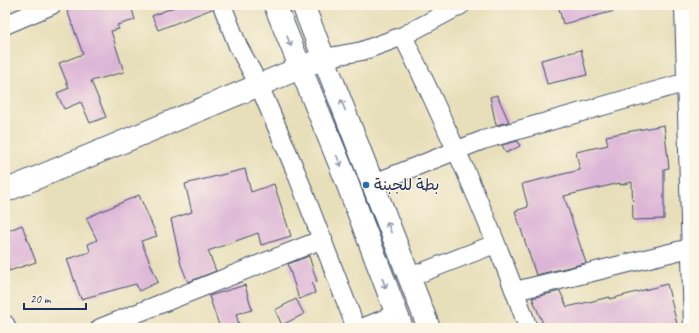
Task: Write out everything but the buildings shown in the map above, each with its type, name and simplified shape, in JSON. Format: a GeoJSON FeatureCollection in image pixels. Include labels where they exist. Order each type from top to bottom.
{"type":"FeatureCollection","features":[{"type":"Feature","properties":{"kind":"main road"},"geometry":{"type":"LineString","coordinates":[[275,5],[343,172],[399,321]]}},
{"type":"Feature","properties":{"kind":"main road"},"geometry":{"type":"LineString","coordinates":[[303,5],[374,183],[429,328]]}},
{"type":"Feature","properties":{"kind":"main road"},"geometry":{"type":"LineString","coordinates":[[5,192],[299,67],[324,58]]}},
{"type":"Feature","properties":{"kind":"street"},"geometry":{"type":"LineString","coordinates":[[5,25],[52,5]]}},
{"type":"Feature","properties":{"kind":"street"},"geometry":{"type":"LineString","coordinates":[[222,5],[238,46],[259,85],[323,239],[356,328]]}},
{"type":"Feature","properties":{"kind":"street"},"geometry":{"type":"LineString","coordinates":[[324,58],[362,51],[403,36],[461,5]]}},
{"type":"Feature","properties":{"kind":"street"},"geometry":{"type":"LineString","coordinates":[[684,5],[689,81],[693,328]]}},
{"type":"Feature","properties":{"kind":"street"},"geometry":{"type":"LineString","coordinates":[[403,36],[456,150],[496,244],[528,328]]}},
{"type":"Feature","properties":{"kind":"street"},"geometry":{"type":"LineString","coordinates":[[374,183],[456,150],[503,134],[689,81]]}},
{"type":"Feature","properties":{"kind":"street"},"geometry":{"type":"LineString","coordinates":[[100,328],[323,239]]}},
{"type":"Feature","properties":{"kind":"street"},"geometry":{"type":"LineString","coordinates":[[410,277],[496,244]]}},
{"type":"Feature","properties":{"kind":"street"},"geometry":{"type":"LineString","coordinates":[[515,291],[692,247]]}},
{"type":"Feature","properties":{"kind":"street"},"geometry":{"type":"LineString","coordinates":[[362,328],[399,321]]}},
{"type":"Feature","properties":{"kind":"street"},"geometry":{"type":"LineString","coordinates":[[5,324],[7,328]]}},
{"type":"Feature","properties":{"kind":"place","name":"بطة للجبنة"},"geometry":{"type":"Point","coordinates":[366,185]}}]}
